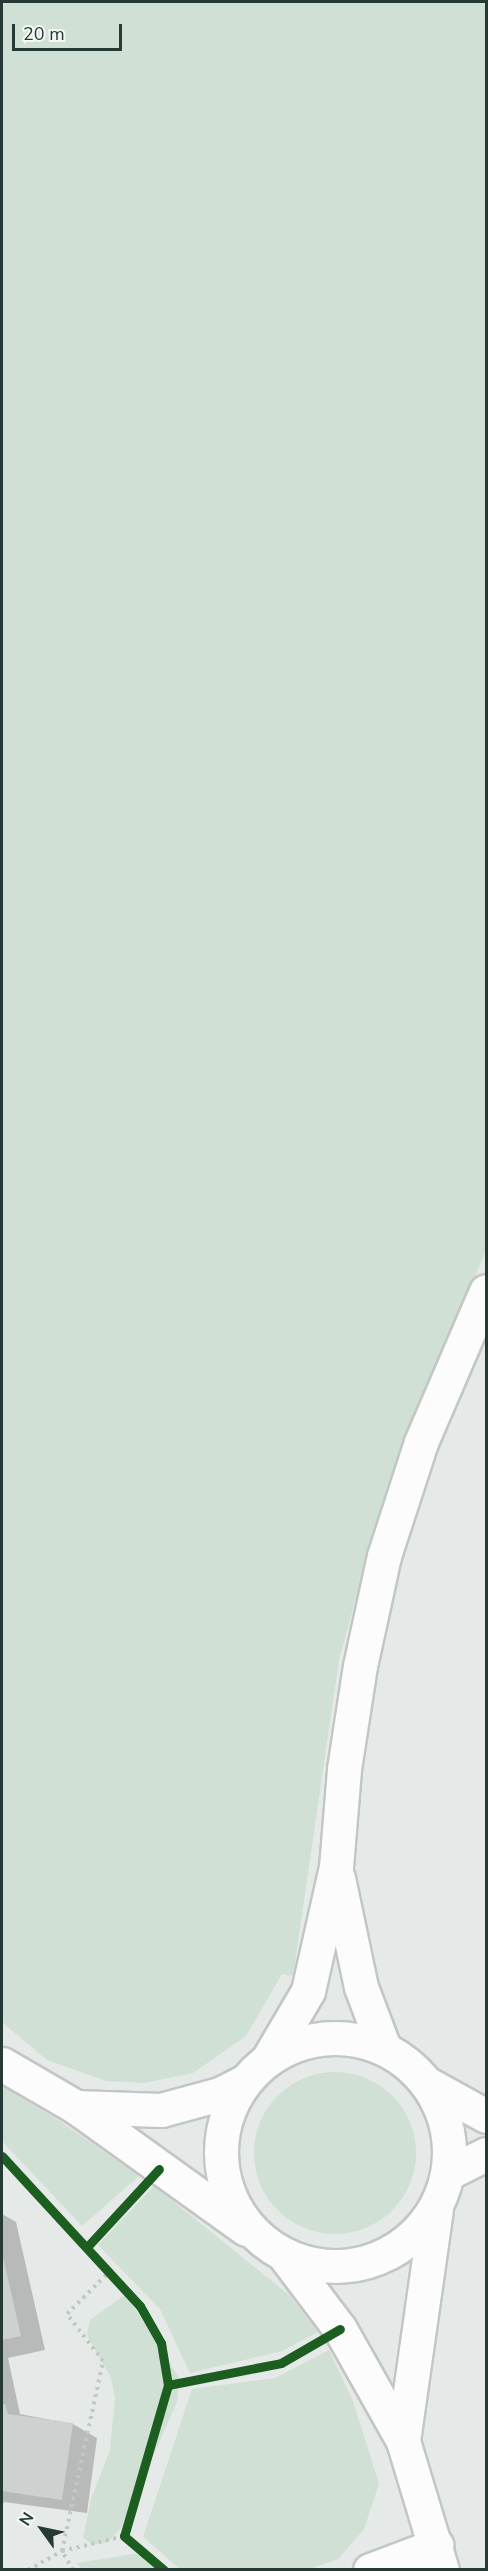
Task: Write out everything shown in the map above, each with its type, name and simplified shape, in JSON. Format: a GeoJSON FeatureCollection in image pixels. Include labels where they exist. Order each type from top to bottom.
{"type":"FeatureCollection","features":[{"type":"Feature","properties":{"kind":"main road"},"geometry":{"type":"LineString","coordinates":[[255,2235],[235,2208],[222,2175],[221,2140],[229,2109],[308,1991],[336,1867],[344,1769],[360,1666],[384,1556],[421,1442],[486,1291]]}},
{"type":"Feature","properties":{"kind":"main road"},"geometry":{"type":"LineString","coordinates":[[336,1867],[361,1987],[384,2048]]}},
{"type":"Feature","properties":{"kind":"main road"},"geometry":{"type":"LineString","coordinates":[[76,2107],[161,2110],[220,2094],[296,2044],[328,2038],[357,2039],[384,2048],[408,2063],[428,2084],[442,2110],[449,2138],[448,2173],[436,2207],[403,2441]]}},
{"type":"Feature","properties":{"kind":"main road"},"geometry":{"type":"LineString","coordinates":[[2,2064],[76,2107],[284,2255],[317,2266],[363,2262],[386,2255],[415,2235],[436,2207]]}},
{"type":"Feature","properties":{"kind":"main road"},"geometry":{"type":"LineString","coordinates":[[428,2084],[486,2116]]}},
{"type":"Feature","properties":{"kind":"main road"},"geometry":{"type":"LineString","coordinates":[[448,2173],[486,2154]]}},
{"type":"Feature","properties":{"kind":"main road"},"geometry":{"type":"LineString","coordinates":[[284,2255],[340,2329],[403,2441],[439,2557],[370,2570]]}},
{"type":"Feature","properties":{"kind":"path"},"geometry":{"type":"LineString","coordinates":[[102,2263],[118,2280]]}},
{"type":"Feature","properties":{"kind":"path"},"geometry":{"type":"LineString","coordinates":[[73,2570],[62,2551],[103,2361],[67,2314],[110,2271]]}},
{"type":"Feature","properties":{"kind":"path"},"geometry":{"type":"LineString","coordinates":[[123,2536],[127,2525]]}},
{"type":"Feature","properties":{"kind":"path"},"geometry":{"type":"LineString","coordinates":[[28,2570],[62,2551],[123,2536]]}},
{"type":"Feature","properties":{"kind":"path"},"geometry":{"type":"LineString","coordinates":[[123,2536],[132,2543]]}},
{"type":"Feature","properties":{"kind":"green space"},"geometry":{"type":"Polygon","coordinates":[[[2,2],[486,2],[486,1250],[383,1500],[339,1660],[293,1976],[282,1974],[246,2036],[193,2073],[144,2083],[106,2081],[47,2060],[2,2022],[2,2]]]}},
{"type":"Feature","properties":{"kind":"green space"},"geometry":{"type":"Polygon","coordinates":[[[335,2072],[351,2073],[366,2078],[380,2085],[392,2096],[403,2108],[410,2122],[415,2137],[415,2169],[410,2184],[403,2198],[392,2210],[380,2221],[366,2228],[351,2233],[335,2234],[319,2233],[304,2228],[290,2221],[278,2210],[267,2198],[260,2184],[255,2169],[254,2153],[255,2137],[260,2122],[267,2108],[278,2096],[290,2085],[304,2078],[319,2073],[335,2072]]]}},
{"type":"Feature","properties":{"kind":"green space"},"geometry":{"type":"Polygon","coordinates":[[[2,2086],[61,2122],[139,2176],[82,2226],[2,2141],[2,2086]]]}},
{"type":"Feature","properties":{"kind":"green space"},"geometry":{"type":"Polygon","coordinates":[[[154,2186],[289,2295],[318,2332],[282,2351],[190,2373],[160,2309],[98,2245],[154,2186]]]}},
{"type":"Feature","properties":{"kind":"green space"},"geometry":{"type":"Polygon","coordinates":[[[126,2294],[179,2378],[177,2402],[121,2528],[108,2542],[94,2545],[83,2538],[91,2499],[110,2450],[115,2398],[111,2378],[87,2335],[90,2320],[126,2294]]]}},
{"type":"Feature","properties":{"kind":"green space"},"geometry":{"type":"Polygon","coordinates":[[[329,2350],[353,2401],[379,2484],[364,2529],[338,2559],[310,2569],[180,2569],[143,2537],[192,2389],[275,2378],[329,2350]]]}},
{"type":"Feature","properties":{"kind":"green space"},"geometry":{"type":"Polygon","coordinates":[[[134,2554],[143,2555],[160,2569],[81,2569],[77,2563],[134,2554]]]}},
{"type":"Feature","properties":{"kind":"building"},"geometry":{"type":"Polygon","coordinates":[[[2,2253],[21,2336],[2,2340],[2,2253]]]}},
{"type":"Feature","properties":{"kind":"building"},"geometry":{"type":"Polygon","coordinates":[[[5,2404],[8,2414],[73,2423],[62,2500],[2,2491],[2,2405],[5,2404]]]}},
{"type":"Feature","properties":{"kind":"cycle path"},"geometry":{"type":"LineString","coordinates":[[2,2156],[140,2306],[161,2343],[168,2385],[124,2536],[164,2570]]}},
{"type":"Feature","properties":{"kind":"cycle path"},"geometry":{"type":"LineString","coordinates":[[87,2247],[159,2169]]}},
{"type":"Feature","properties":{"kind":"cycle path"},"geometry":{"type":"LineString","coordinates":[[168,2385],[281,2363],[340,2329]]}}]}
